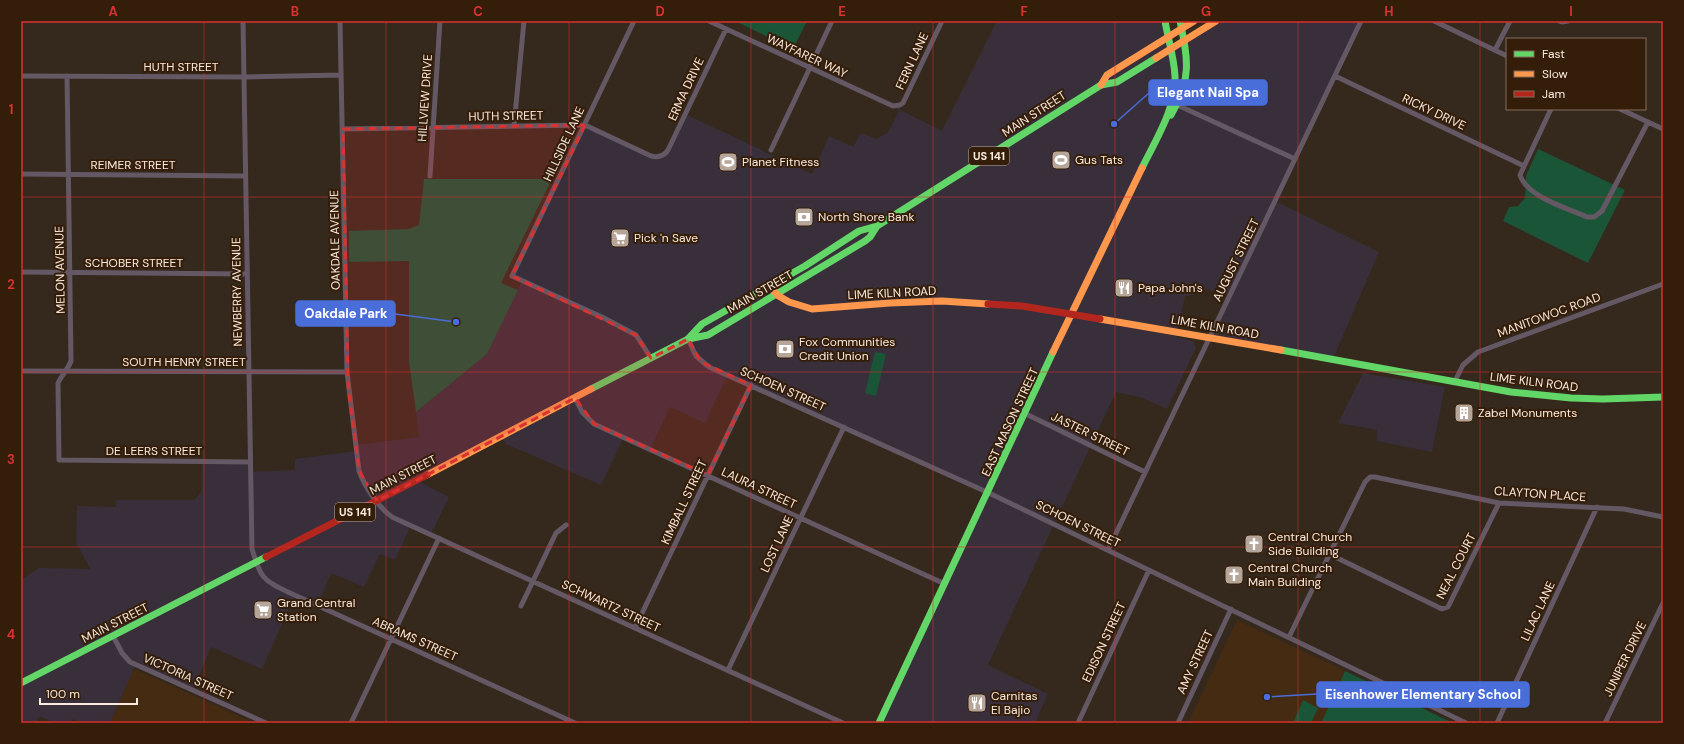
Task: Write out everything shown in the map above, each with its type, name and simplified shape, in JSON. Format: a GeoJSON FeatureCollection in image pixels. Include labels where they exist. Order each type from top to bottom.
{"type":"FeatureCollection","features":[{"type":"Feature","properties":{"kind":"main road","name":"EAST MASON STREET"},"geometry":{"type":"LineString","coordinates":[[1165,21],[1176,76],[1175,104]]}},
{"type":"Feature","properties":{"kind":"main road","name":"EAST MASON STREET"},"geometry":{"type":"LineString","coordinates":[[879,723],[1026,414],[1072,313],[1161,130],[1185,89],[1187,76],[1184,41],[1180,21]]}},
{"type":"Feature","properties":{"kind":"main road","name":"MAIN STREET"},"geometry":{"type":"LineString","coordinates":[[688,339],[702,324],[805,266],[859,231],[877,226],[1101,84],[1107,75],[1194,21]]}},
{"type":"Feature","properties":{"kind":"main road","name":"MAIN STREET"},"geometry":{"type":"LineString","coordinates":[[1101,84],[1117,82],[1216,21]]}},
{"type":"Feature","properties":{"kind":"main road","name":"MAIN STREET"},"geometry":{"type":"LineString","coordinates":[[21,682],[377,501],[688,339],[708,335],[867,240],[877,226]]}},
{"type":"Feature","properties":{"kind":"main road","name":"LIME KILN ROAD"},"geometry":{"type":"LineString","coordinates":[[770,285],[777,295],[797,306],[812,309],[916,302],[962,302],[1022,306],[1072,313],[1210,337],[1511,392],[1569,398],[1603,399],[1663,397]]}},
{"type":"Feature","properties":{"kind":"street","name":"NEWBERRY AVENUE"},"geometry":{"type":"LineString","coordinates":[[243,21],[252,549],[256,563]]}},
{"type":"Feature","properties":{"kind":"street","name":"OAKDALE AVENUE"},"geometry":{"type":"LineString","coordinates":[[340,21],[347,372],[359,470],[377,501]]}},
{"type":"Feature","properties":{"kind":"street","name":"HILLVIEW DRIVE"},"geometry":{"type":"LineString","coordinates":[[430,176],[440,21]]}},
{"type":"Feature","properties":{"kind":"street"},"geometry":{"type":"LineString","coordinates":[[514,126],[524,21]]}},
{"type":"Feature","properties":{"kind":"street","name":"HILLSIDE LANE"},"geometry":{"type":"LineString","coordinates":[[634,21],[512,276],[636,334],[651,358]]}},
{"type":"Feature","properties":{"kind":"street","name":"WAYFARER WAY"},"geometry":{"type":"LineString","coordinates":[[709,21],[889,105],[897,106]]}},
{"type":"Feature","properties":{"kind":"street"},"geometry":{"type":"LineString","coordinates":[[771,150],[832,21]]}},
{"type":"Feature","properties":{"kind":"street","name":"FERN LANE"},"geometry":{"type":"LineString","coordinates":[[897,106],[903,103],[942,21]]}},
{"type":"Feature","properties":{"kind":"street","name":"AUGUST STREET"},"geometry":{"type":"LineString","coordinates":[[1108,550],[1361,21]]}},
{"type":"Feature","properties":{"kind":"street"},"geometry":{"type":"LineString","coordinates":[[1434,21],[1506,56]]}},
{"type":"Feature","properties":{"kind":"street"},"geometry":{"type":"LineString","coordinates":[[1495,50],[1510,21]]}},
{"type":"Feature","properties":{"kind":"street"},"geometry":{"type":"LineString","coordinates":[[1559,21],[1568,21]]}},
{"type":"Feature","properties":{"kind":"street","name":"ERMA DRIVE"},"geometry":{"type":"LineString","coordinates":[[662,156],[668,150],[726,29]]}},
{"type":"Feature","properties":{"kind":"street","name":"HUTH STREET"},"geometry":{"type":"LineString","coordinates":[[21,76],[244,77],[341,75]]}},
{"type":"Feature","properties":{"kind":"street","name":"MELON AVENUE"},"geometry":{"type":"LineString","coordinates":[[59,460],[58,383],[71,361],[71,273],[67,76]]}},
{"type":"Feature","properties":{"kind":"street","name":"RICKY DRIVE"},"geometry":{"type":"LineString","coordinates":[[1335,76],[1524,166]]}},
{"type":"Feature","properties":{"kind":"street"},"geometry":{"type":"LineString","coordinates":[[1175,104],[1295,159]]}},
{"type":"Feature","properties":{"kind":"street"},"geometry":{"type":"LineString","coordinates":[[1551,110],[1520,175],[1526,185],[1540,196],[1587,217],[1594,217],[1602,211],[1648,122]]}},
{"type":"Feature","properties":{"kind":"street"},"geometry":{"type":"LineString","coordinates":[[1622,110],[1663,129]]}},
{"type":"Feature","properties":{"kind":"street","name":"HUTH STREET"},"geometry":{"type":"LineString","coordinates":[[342,129],[585,125],[651,156],[662,156]]}},
{"type":"Feature","properties":{"kind":"street","name":"REIMER STREET"},"geometry":{"type":"LineString","coordinates":[[21,174],[245,176]]}},
{"type":"Feature","properties":{"kind":"street","name":"SCHOBER STREET"},"geometry":{"type":"LineString","coordinates":[[21,272],[247,274]]}},
{"type":"Feature","properties":{"kind":"street","name":"MANITOWOC ROAD"},"geometry":{"type":"LineString","coordinates":[[1455,381],[1462,366],[1478,352],[1663,284]]}},
{"type":"Feature","properties":{"kind":"street","name":"SCHOEN STREET"},"geometry":{"type":"LineString","coordinates":[[688,339],[696,356],[701,362],[709,367],[988,493],[1466,723]]}},
{"type":"Feature","properties":{"kind":"street","name":"SOUTH HENRY STREET"},"geometry":{"type":"LineString","coordinates":[[21,371],[249,373],[347,372]]}},
{"type":"Feature","properties":{"kind":"street","name":"KIMBALL STREET"},"geometry":{"type":"LineString","coordinates":[[635,628],[751,385]]}},
{"type":"Feature","properties":{"kind":"street","name":"LAURA STREET"},"geometry":{"type":"LineString","coordinates":[[575,398],[582,412],[594,424],[945,584]]}},
{"type":"Feature","properties":{"kind":"street","name":"JASTER STREET"},"geometry":{"type":"LineString","coordinates":[[1026,414],[1145,472]]}},
{"type":"Feature","properties":{"kind":"street","name":"LOST LANE"},"geometry":{"type":"LineString","coordinates":[[728,670],[844,427]]}},
{"type":"Feature","properties":{"kind":"street","name":"DE LEERS STREET"},"geometry":{"type":"LineString","coordinates":[[59,460],[250,462]]}},
{"type":"Feature","properties":{"kind":"street","name":"CLAYTON PLACE"},"geometry":{"type":"LineString","coordinates":[[1329,554],[1364,482],[1370,477],[1499,503],[1624,509],[1663,517]]}},
{"type":"Feature","properties":{"kind":"street","name":"SCHWARTZ STREET"},"geometry":{"type":"LineString","coordinates":[[377,501],[392,517],[843,723]]}},
{"type":"Feature","properties":{"kind":"street","name":"NEAL COURT"},"geometry":{"type":"LineString","coordinates":[[1329,554],[1442,609],[1448,607],[1499,503]]}},
{"type":"Feature","properties":{"kind":"street","name":"LILAC LANE"},"geometry":{"type":"LineString","coordinates":[[1497,723],[1597,507]]}},
{"type":"Feature","properties":{"kind":"street"},"geometry":{"type":"LineString","coordinates":[[521,606],[556,533],[566,525]]}},
{"type":"Feature","properties":{"kind":"street"},"geometry":{"type":"LineString","coordinates":[[351,723],[439,538]]}},
{"type":"Feature","properties":{"kind":"street"},"geometry":{"type":"LineString","coordinates":[[1289,637],[1329,554]]}},
{"type":"Feature","properties":{"kind":"street","name":"ABRAMS STREET"},"geometry":{"type":"LineString","coordinates":[[256,563],[262,575],[272,584],[575,723]]}},
{"type":"Feature","properties":{"kind":"street","name":"EDISON STREET"},"geometry":{"type":"LineString","coordinates":[[1078,723],[1149,570]]}},
{"type":"Feature","properties":{"kind":"street","name":"JUNIPER DRIVE"},"geometry":{"type":"LineString","coordinates":[[1605,723],[1663,603]]}},
{"type":"Feature","properties":{"kind":"street","name":"AMY STREET"},"geometry":{"type":"LineString","coordinates":[[1178,723],[1231,609]]}},
{"type":"Feature","properties":{"kind":"street","name":"VICTORIA STREET"},"geometry":{"type":"LineString","coordinates":[[113,636],[122,653],[130,662],[266,723]]}},
{"type":"Feature","properties":{"kind":"highlighted area"},"geometry":{"type":"Polygon","coordinates":[[[585,125],[512,276],[636,335],[651,358],[688,339],[701,362],[751,385],[708,475],[594,424],[575,398],[377,501],[359,471],[348,386],[343,129],[585,125]]]}},
{"type":"Feature","properties":{"kind":"shaded area"},"geometry":{"type":"Polygon","coordinates":[[[997,21],[1165,21],[1171,49],[1216,21],[1361,21],[1275,201],[1379,252],[1333,359],[1210,337],[1229,296],[1207,289],[1189,296],[1185,296],[1176,337],[1193,341],[1196,348],[1167,409],[1143,398],[1116,392],[988,665],[1048,694],[1035,723],[879,723],[988,493],[728,375],[705,423],[670,407],[650,449],[624,437],[601,485],[506,444],[502,437],[418,481],[449,497],[431,534],[411,525],[395,560],[380,554],[364,587],[331,573],[318,606],[295,595],[262,669],[211,647],[193,690],[136,665],[110,723],[82,723],[73,719],[71,723],[56,723],[39,716],[36,723],[21,723],[21,580],[39,568],[90,569],[76,542],[77,506],[116,507],[116,500],[194,500],[202,491],[202,461],[250,462],[251,472],[295,470],[295,459],[356,451],[356,445],[419,437],[416,412],[487,354],[522,281],[512,276],[585,125],[651,156],[664,154],[685,114],[812,174],[829,136],[853,147],[861,133],[876,139],[888,132],[898,113],[897,106],[902,111],[942,131],[997,21]]]}},
{"type":"Feature","properties":{"kind":"shaded area"},"geometry":{"type":"Polygon","coordinates":[[[1363,373],[1445,387],[1432,452],[1377,441],[1377,430],[1338,423],[1363,373]]]}},
{"type":"Feature","properties":{"kind":"shaded area"},"geometry":{"type":"Polygon","coordinates":[[[1237,620],[1345,671],[1321,723],[1188,723],[1237,620]]]}},
{"type":"Feature","properties":{"kind":"shaded area"},"geometry":{"type":"Polygon","coordinates":[[[134,669],[254,723],[110,723],[134,669]]]}},
{"type":"Feature","properties":{"kind":"green space"},"geometry":{"type":"Polygon","coordinates":[[[735,21],[807,21],[793,49],[735,21]]]}},
{"type":"Feature","properties":{"kind":"green space"},"geometry":{"type":"Polygon","coordinates":[[[1538,149],[1625,190],[1588,263],[1503,221],[1509,207],[1518,206],[1525,198],[1526,176],[1538,149]]]}},
{"type":"Feature","properties":{"kind":"green space"},"geometry":{"type":"Polygon","coordinates":[[[424,179],[552,179],[501,283],[518,290],[487,354],[416,412],[409,362],[409,261],[349,262],[349,231],[409,229],[419,225],[424,179]]]}},
{"type":"Feature","properties":{"kind":"green space"},"geometry":{"type":"Polygon","coordinates":[[[875,352],[886,354],[876,396],[865,393],[875,352]]]}},
{"type":"Feature","properties":{"kind":"green space"},"geometry":{"type":"Polygon","coordinates":[[[1345,671],[1453,723],[1321,723],[1345,671]]]}},
{"type":"Feature","properties":{"kind":"green space"},"geometry":{"type":"Polygon","coordinates":[[[1303,700],[1318,708],[1311,723],[1293,723],[1303,700]]]}},
{"type":"Feature","properties":{"kind":"traffic: fast"},"geometry":{"type":"LineString","coordinates":[[1142,168],[1169,112],[1174,88],[1175,76],[1165,21]]}},
{"type":"Feature","properties":{"kind":"traffic: fast"},"geometry":{"type":"LineString","coordinates":[[1171,115],[1178,102],[1185,80],[1186,58],[1180,21]]}},
{"type":"Feature","properties":{"kind":"traffic: fast"},"geometry":{"type":"LineString","coordinates":[[688,339],[702,324],[805,266],[859,231],[877,226],[1101,85],[1117,82],[1156,58]]}},
{"type":"Feature","properties":{"kind":"traffic: fast"},"geometry":{"type":"LineString","coordinates":[[591,389],[688,339],[708,335],[865,241],[870,237],[877,226]]}},
{"type":"Feature","properties":{"kind":"traffic: fast"},"geometry":{"type":"LineString","coordinates":[[1281,350],[1511,392],[1571,398],[1603,399],[1663,397]]}},
{"type":"Feature","properties":{"kind":"traffic: fast"},"geometry":{"type":"LineString","coordinates":[[879,723],[1053,352]]}},
{"type":"Feature","properties":{"kind":"traffic: fast"},"geometry":{"type":"LineString","coordinates":[[21,683],[266,557]]}},
{"type":"Feature","properties":{"kind":"traffic: slow"},"geometry":{"type":"LineString","coordinates":[[1101,85],[1107,75],[1194,21]]}},
{"type":"Feature","properties":{"kind":"traffic: slow"},"geometry":{"type":"LineString","coordinates":[[1156,58],[1216,21]]}},
{"type":"Feature","properties":{"kind":"traffic: slow"},"geometry":{"type":"LineString","coordinates":[[1053,352],[1142,168]]}},
{"type":"Feature","properties":{"kind":"traffic: slow"},"geometry":{"type":"LineString","coordinates":[[770,285],[777,295],[789,302],[812,309],[942,301],[988,304]]}},
{"type":"Feature","properties":{"kind":"traffic: slow"},"geometry":{"type":"LineString","coordinates":[[1100,319],[1281,350]]}},
{"type":"Feature","properties":{"kind":"traffic: slow"},"geometry":{"type":"LineString","coordinates":[[427,475],[591,389]]}},
{"type":"Feature","properties":{"kind":"traffic: jam"},"geometry":{"type":"LineString","coordinates":[[988,304],[1022,306],[1100,319]]}},
{"type":"Feature","properties":{"kind":"traffic: jam"},"geometry":{"type":"LineString","coordinates":[[266,557],[427,475]]}},
{"type":"Feature","properties":{"kind":"place","name":"Elegant Nail Spa"},"geometry":{"type":"Point","coordinates":[1114,124]}},
{"type":"Feature","properties":{"kind":"place","name":"Gus Tats"},"geometry":{"type":"Point","coordinates":[1061,160]}},
{"type":"Feature","properties":{"kind":"place","name":"Planet Fitness"},"geometry":{"type":"Point","coordinates":[728,162]}},
{"type":"Feature","properties":{"kind":"place","name":"North Shore Bank"},"geometry":{"type":"Point","coordinates":[804,217]}},
{"type":"Feature","properties":{"kind":"place","name":"Pick 'n Save"},"geometry":{"type":"Point","coordinates":[620,238]}},
{"type":"Feature","properties":{"kind":"place","name":"Papa John's"},"geometry":{"type":"Point","coordinates":[1124,288]}},
{"type":"Feature","properties":{"kind":"place","name":"Oakdale Park"},"geometry":{"type":"Point","coordinates":[456,322]}},
{"type":"Feature","properties":{"kind":"place","name":"Fox Communities Credit Union"},"geometry":{"type":"Point","coordinates":[785,349]}},
{"type":"Feature","properties":{"kind":"place","name":"Zabel Monuments"},"geometry":{"type":"Point","coordinates":[1464,413]}},
{"type":"Feature","properties":{"kind":"place","name":"Central Church Side Building"},"geometry":{"type":"Point","coordinates":[1254,544]}},
{"type":"Feature","properties":{"kind":"place","name":"Central Church Main Building"},"geometry":{"type":"Point","coordinates":[1234,575]}},
{"type":"Feature","properties":{"kind":"place","name":"Grand Central Station"},"geometry":{"type":"Point","coordinates":[263,610]}},
{"type":"Feature","properties":{"kind":"place","name":"Eisenhower Elementary School"},"geometry":{"type":"Point","coordinates":[1267,697]}},
{"type":"Feature","properties":{"kind":"place","name":"Carnitas El Bajio"},"geometry":{"type":"Point","coordinates":[977,703]}}]}
